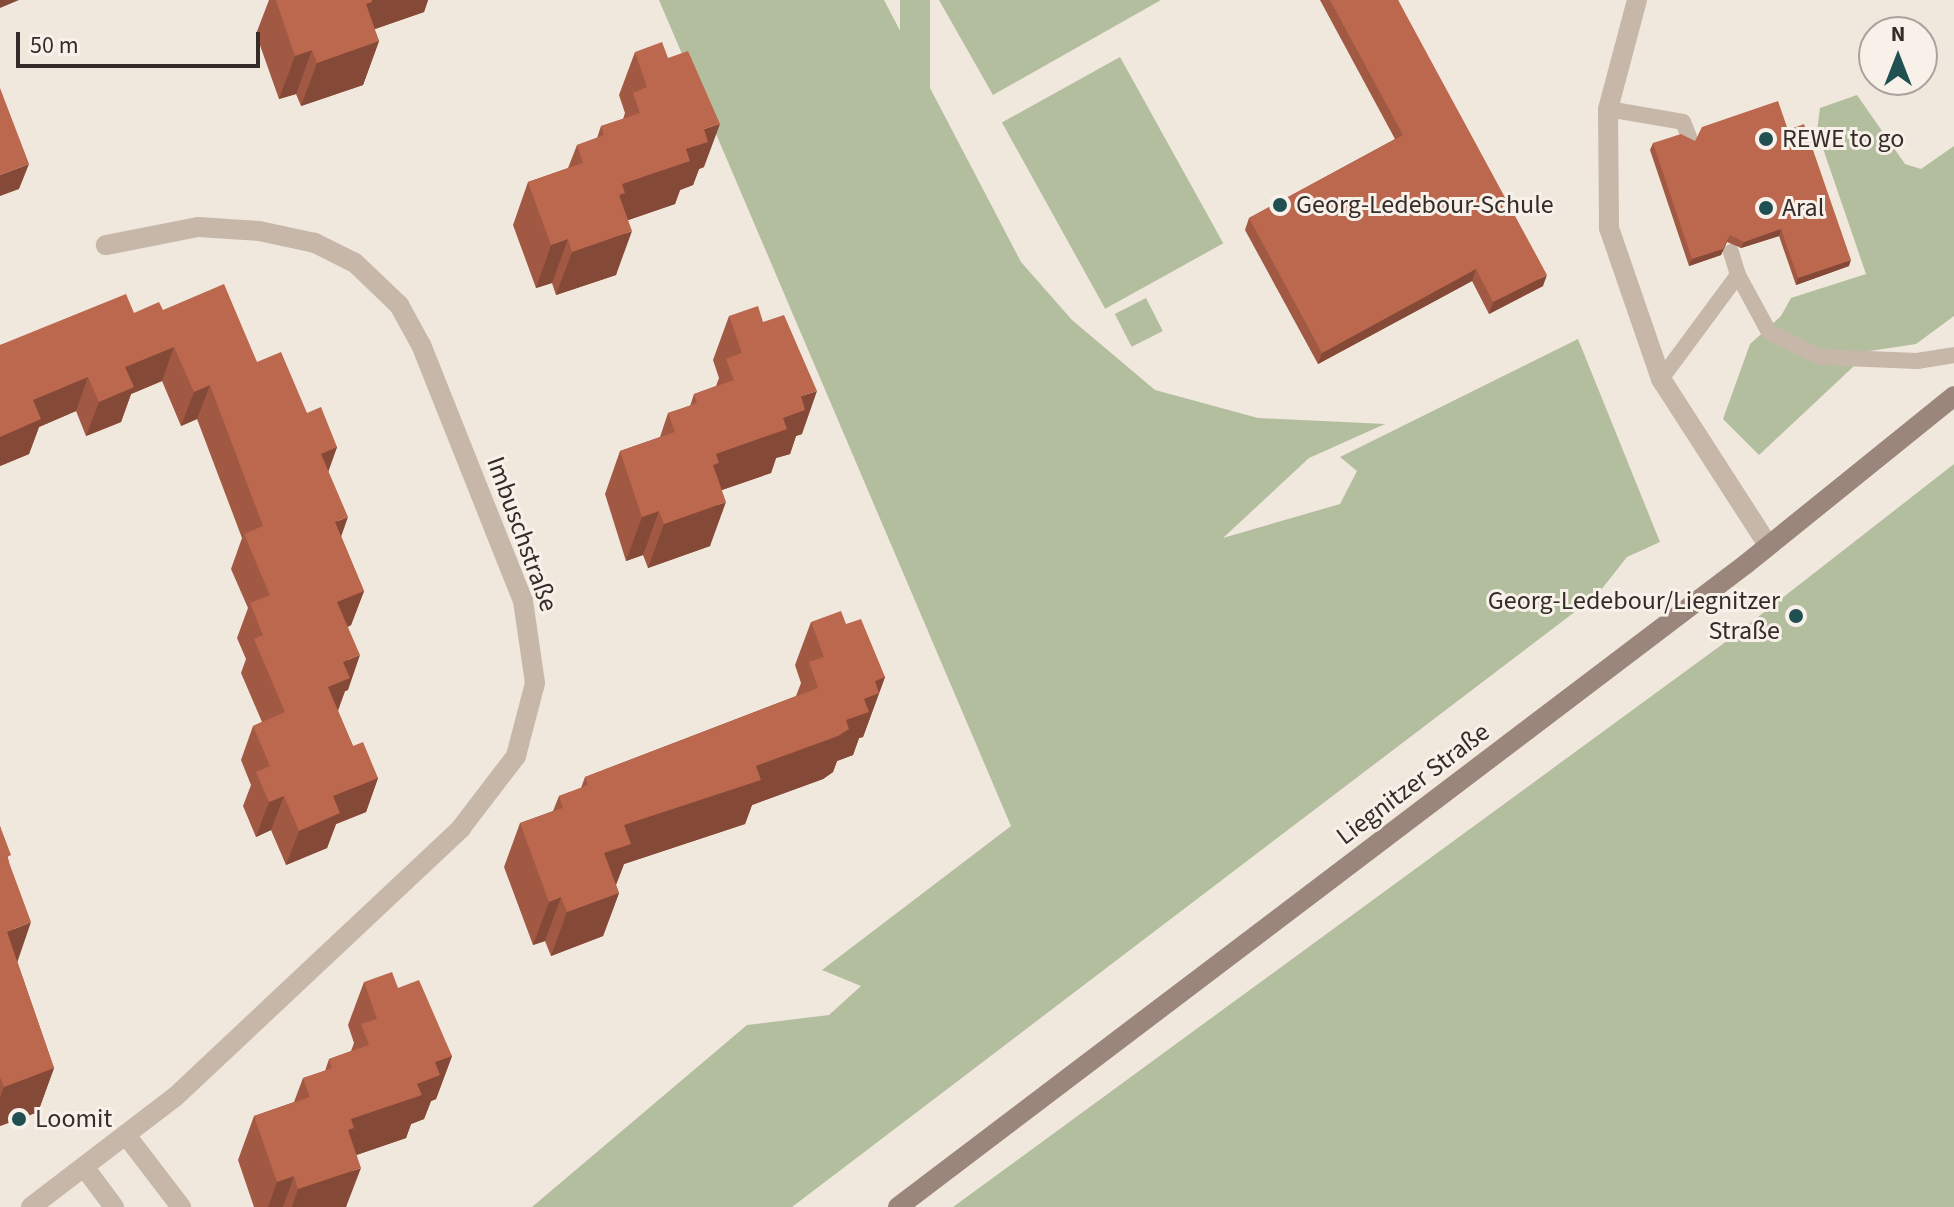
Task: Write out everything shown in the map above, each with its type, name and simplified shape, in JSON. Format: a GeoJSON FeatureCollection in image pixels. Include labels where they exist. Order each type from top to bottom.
{"type":"FeatureCollection","features":[{"type":"Feature","properties":{"kind":"main road","name":"Liegnitzer Straße"},"geometry":{"type":"LineString","coordinates":[[898,1207],[1768,545],[1954,396]]}},
{"type":"Feature","properties":{"kind":"street"},"geometry":{"type":"LineString","coordinates":[[1637,0],[1608,109],[1609,228],[1661,379],[1768,545]]}},
{"type":"Feature","properties":{"kind":"street","name":"Imbuschstraße"},"geometry":{"type":"LineString","coordinates":[[31,1207],[175,1097],[461,828],[516,756],[535,683],[523,601],[421,345],[399,305],[355,263],[315,243],[198,227],[106,245]]}},
{"type":"Feature","properties":{"kind":"street"},"geometry":{"type":"LineString","coordinates":[[126,1135],[181,1207]]}},
{"type":"Feature","properties":{"kind":"street"},"geometry":{"type":"LineString","coordinates":[[85,1168],[114,1207]]}},
{"type":"Feature","properties":{"kind":"lane"},"geometry":{"type":"LineString","coordinates":[[1608,109],[1683,122],[1689,137]]}},
{"type":"Feature","properties":{"kind":"lane"},"geometry":{"type":"LineString","coordinates":[[1731,252],[1738,275],[1769,332],[1820,357],[1917,361],[1954,355]]}},
{"type":"Feature","properties":{"kind":"lane"},"geometry":{"type":"LineString","coordinates":[[1661,379],[1738,275]]}},
{"type":"Feature","properties":{"kind":"green space"},"geometry":{"type":"Polygon","coordinates":[[[659,0],[884,0],[1021,262],[1072,320],[1155,390],[1258,418],[1385,424],[1309,458],[1223,538],[1340,504],[1357,471],[1340,457],[1578,339],[1660,542],[1627,557],[1597,595],[792,1207],[532,1207],[747,1025],[829,1015],[861,986],[822,970],[1011,826],[659,0]]]}},
{"type":"Feature","properties":{"kind":"green space"},"geometry":{"type":"Polygon","coordinates":[[[900,0],[930,0],[930,348],[900,348],[900,0]]]}},
{"type":"Feature","properties":{"kind":"green space"},"geometry":{"type":"Polygon","coordinates":[[[939,0],[1161,0],[993,95],[939,0]]]}},
{"type":"Feature","properties":{"kind":"green space"},"geometry":{"type":"Polygon","coordinates":[[[1120,57],[1223,243],[1105,309],[1002,122],[1120,57]]]}},
{"type":"Feature","properties":{"kind":"green space"},"geometry":{"type":"Polygon","coordinates":[[[1857,95],[1905,164],[1921,169],[1954,146],[1954,316],[1916,344],[1870,351],[1759,455],[1723,419],[1750,344],[1781,316],[1791,298],[1866,274],[1817,131],[1820,108],[1857,95]]]}},
{"type":"Feature","properties":{"kind":"green space"},"geometry":{"type":"Polygon","coordinates":[[[1146,298],[1163,331],[1132,347],[1115,314],[1146,298]]]}},
{"type":"Feature","properties":{"kind":"green space"},"geometry":{"type":"Polygon","coordinates":[[[1954,464],[1954,1207],[953,1207],[1731,638],[1954,464]]]}},
{"type":"Feature","properties":{"kind":"building"},"geometry":{"type":"Polygon","coordinates":[[[276,0],[372,0],[366,4],[379,41],[317,63],[312,50],[295,56],[276,0]]]}},
{"type":"Feature","properties":{"kind":"building"},"geometry":{"type":"Polygon","coordinates":[[[1330,0],[1398,0],[1547,275],[1493,302],[1476,269],[1322,353],[1249,218],[1403,135],[1330,0]]]}},
{"type":"Feature","properties":{"kind":"building"},"geometry":{"type":"Polygon","coordinates":[[[662,42],[668,58],[688,51],[720,124],[704,129],[708,142],[686,149],[690,161],[622,184],[625,193],[619,195],[632,231],[572,252],[568,239],[551,245],[528,182],[583,163],[577,145],[604,135],[601,126],[640,113],[633,93],[647,87],[635,52],[662,42]]]}},
{"type":"Feature","properties":{"kind":"building"},"geometry":{"type":"Polygon","coordinates":[[[0,88],[29,164],[0,175],[0,88]]]}},
{"type":"Feature","properties":{"kind":"building"},"geometry":{"type":"Polygon","coordinates":[[[1778,101],[1788,130],[1804,124],[1851,260],[1798,278],[1781,229],[1744,242],[1730,235],[1723,249],[1692,259],[1653,143],[1681,134],[1695,141],[1702,127],[1778,101]]]}},
{"type":"Feature","properties":{"kind":"building"},"geometry":{"type":"Polygon","coordinates":[[[224,284],[257,362],[281,352],[307,413],[321,407],[337,447],[321,454],[348,517],[335,522],[364,591],[337,602],[360,655],[343,662],[350,678],[328,687],[353,746],[363,742],[378,778],[333,796],[340,813],[299,831],[284,796],[269,802],[256,772],[270,766],[253,726],[285,712],[254,639],[263,635],[250,603],[270,595],[244,534],[263,526],[210,385],[194,392],[174,347],[125,367],[134,387],[99,402],[88,377],[33,400],[41,419],[0,437],[0,345],[126,294],[134,313],[159,302],[163,310],[224,284]]]}},
{"type":"Feature","properties":{"kind":"building"},"geometry":{"type":"Polygon","coordinates":[[[758,306],[763,322],[784,315],[817,391],[801,396],[805,410],[783,418],[787,429],[716,454],[719,463],[713,465],[726,502],[664,524],[659,511],[642,517],[620,451],[675,432],[668,413],[697,403],[694,394],[734,380],[726,359],[742,353],[729,316],[758,306]]]}},
{"type":"Feature","properties":{"kind":"building"},"geometry":{"type":"Polygon","coordinates":[[[841,611],[846,624],[861,619],[885,677],[875,681],[879,693],[864,699],[869,712],[846,720],[849,729],[838,736],[756,766],[761,780],[624,825],[631,844],[604,853],[619,893],[567,912],[561,897],[549,902],[520,823],[563,808],[559,796],[588,785],[585,777],[818,688],[809,662],[824,657],[811,622],[841,611]]]}},
{"type":"Feature","properties":{"kind":"building"},"geometry":{"type":"Polygon","coordinates":[[[0,826],[11,855],[7,857],[31,922],[7,932],[54,1068],[4,1087],[0,1077],[0,826]]]}},
{"type":"Feature","properties":{"kind":"building"},"geometry":{"type":"Polygon","coordinates":[[[392,972],[398,988],[419,980],[452,1056],[435,1062],[440,1075],[417,1084],[422,1095],[351,1119],[354,1128],[348,1130],[361,1168],[298,1189],[294,1176],[277,1182],[254,1116],[310,1097],[303,1078],[332,1068],[329,1059],[369,1045],[361,1024],[377,1019],[364,982],[392,972]]]}},
{"type":"Feature","properties":{"kind":"place","name":"REWE to go"},"geometry":{"type":"Point","coordinates":[1766,139]}},
{"type":"Feature","properties":{"kind":"place","name":"Georg-Ledebour-Schule"},"geometry":{"type":"Point","coordinates":[1280,205]}},
{"type":"Feature","properties":{"kind":"place","name":"Aral"},"geometry":{"type":"Point","coordinates":[1766,208]}},
{"type":"Feature","properties":{"kind":"place","name":"Georg-Ledebour/Liegnitzer Straße"},"geometry":{"type":"Point","coordinates":[1796,616]}},
{"type":"Feature","properties":{"kind":"place","name":"Loomit"},"geometry":{"type":"Point","coordinates":[19,1119]}}]}
